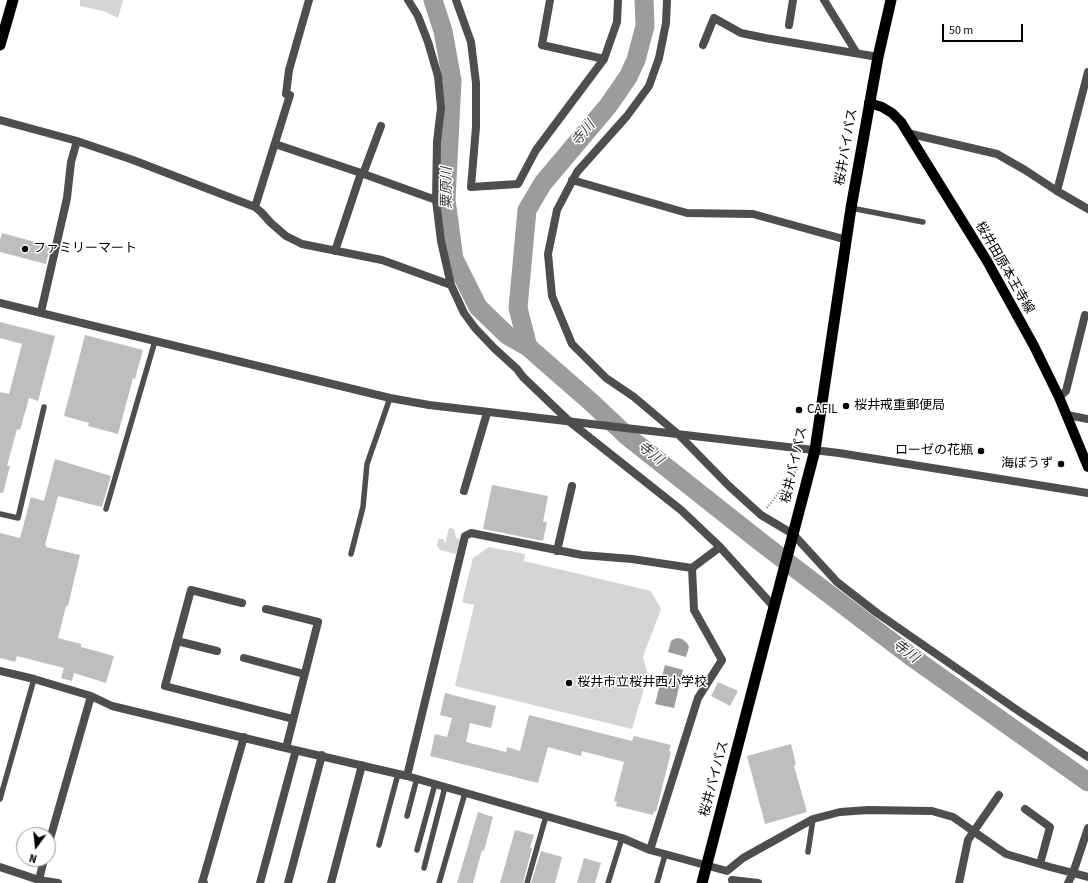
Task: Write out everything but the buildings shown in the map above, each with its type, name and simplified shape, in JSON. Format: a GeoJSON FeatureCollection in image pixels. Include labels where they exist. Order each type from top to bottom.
{"type":"FeatureCollection","features":[{"type":"Feature","properties":{"kind":"highway"},"geometry":{"type":"LineString","coordinates":[[0,45],[13,0]]}},
{"type":"Feature","properties":{"kind":"highway","name":"桜井バイパス"},"geometry":{"type":"LineString","coordinates":[[702,883],[815,450],[851,208],[869,103],[891,0]]}},
{"type":"Feature","properties":{"kind":"main road","name":"桜井田原本王寺線"},"geometry":{"type":"LineString","coordinates":[[869,103],[882,107],[892,113],[901,122],[987,261],[1034,346],[1059,397],[1088,468]]}},
{"type":"Feature","properties":{"kind":"street"},"geometry":{"type":"LineString","coordinates":[[255,207],[290,95],[286,94],[289,70],[308,0]]}},
{"type":"Feature","properties":{"kind":"street"},"geometry":{"type":"LineString","coordinates":[[408,0],[418,16],[428,42],[438,76],[441,108],[437,142],[436,200],[440,241],[451,285],[464,313],[475,328],[517,369],[523,377],[574,422],[681,510],[720,547],[775,604]]}},
{"type":"Feature","properties":{"kind":"street"},"geometry":{"type":"LineString","coordinates":[[456,0],[471,42],[476,82],[476,127],[471,187],[518,184],[536,150],[604,59],[616,22],[616,0]]}},
{"type":"Feature","properties":{"kind":"street"},"geometry":{"type":"LineString","coordinates":[[550,0],[542,45],[604,59]]}},
{"type":"Feature","properties":{"kind":"street"},"geometry":{"type":"LineString","coordinates":[[667,0],[666,22],[659,58],[649,86],[627,116],[577,172],[557,210],[548,254],[552,296],[572,344],[606,378],[634,397],[676,434],[729,486],[762,515],[793,536],[837,582],[860,600],[1020,712],[1088,757]]}},
{"type":"Feature","properties":{"kind":"street"},"geometry":{"type":"LineString","coordinates":[[789,25],[793,0]]}},
{"type":"Feature","properties":{"kind":"street"},"geometry":{"type":"LineString","coordinates":[[824,0],[856,52]]}},
{"type":"Feature","properties":{"kind":"street"},"geometry":{"type":"LineString","coordinates":[[704,45],[714,18],[741,33],[878,57]]}},
{"type":"Feature","properties":{"kind":"street"},"geometry":{"type":"LineString","coordinates":[[1057,191],[1088,72]]}},
{"type":"Feature","properties":{"kind":"street"},"geometry":{"type":"LineString","coordinates":[[0,120],[77,141],[133,160],[255,207],[286,236],[302,244],[382,260],[451,285]]}},
{"type":"Feature","properties":{"kind":"street"},"geometry":{"type":"LineString","coordinates":[[335,251],[362,174],[381,126]]}},
{"type":"Feature","properties":{"kind":"street"},"geometry":{"type":"LineString","coordinates":[[907,133],[996,154],[1088,209]]}},
{"type":"Feature","properties":{"kind":"street"},"geometry":{"type":"LineString","coordinates":[[41,312],[67,198],[71,162],[77,141]]}},
{"type":"Feature","properties":{"kind":"street"},"geometry":{"type":"LineString","coordinates":[[275,144],[436,200]]}},
{"type":"Feature","properties":{"kind":"street"},"geometry":{"type":"LineString","coordinates":[[572,180],[687,213],[753,214],[847,240]]}},
{"type":"Feature","properties":{"kind":"street"},"geometry":{"type":"LineString","coordinates":[[0,303],[390,398],[429,405],[487,413],[839,453],[1088,493]]}},
{"type":"Feature","properties":{"kind":"street"},"geometry":{"type":"LineString","coordinates":[[1059,397],[1066,391],[1085,315]]}},
{"type":"Feature","properties":{"kind":"street"},"geometry":{"type":"LineString","coordinates":[[464,491],[487,413]]}},
{"type":"Feature","properties":{"kind":"street"},"geometry":{"type":"LineString","coordinates":[[1066,415],[1088,419]]}},
{"type":"Feature","properties":{"kind":"street"},"geometry":{"type":"LineString","coordinates":[[557,551],[572,486]]}},
{"type":"Feature","properties":{"kind":"street"},"geometry":{"type":"LineString","coordinates":[[407,776],[465,536],[471,533],[582,556],[632,559],[692,568],[720,547]]}},
{"type":"Feature","properties":{"kind":"street"},"geometry":{"type":"LineString","coordinates":[[650,850],[698,698],[722,660],[694,610],[692,568]]}},
{"type":"Feature","properties":{"kind":"street"},"geometry":{"type":"LineString","coordinates":[[242,603],[191,590],[165,686],[293,719]]}},
{"type":"Feature","properties":{"kind":"street"},"geometry":{"type":"LineString","coordinates":[[266,608],[318,622],[286,748]]}},
{"type":"Feature","properties":{"kind":"street"},"geometry":{"type":"LineString","coordinates":[[177,641],[216,651]]}},
{"type":"Feature","properties":{"kind":"street"},"geometry":{"type":"LineString","coordinates":[[244,658],[304,674]]}},
{"type":"Feature","properties":{"kind":"street"},"geometry":{"type":"LineString","coordinates":[[0,671],[34,679],[90,696],[112,706],[417,778],[622,838],[666,855],[727,871],[732,876],[731,881],[758,883]]}},
{"type":"Feature","properties":{"kind":"street"},"geometry":{"type":"LineString","coordinates":[[53,827],[90,696]]}},
{"type":"Feature","properties":{"kind":"street"},"geometry":{"type":"LineString","coordinates":[[204,883],[202,882],[244,738]]}},
{"type":"Feature","properties":{"kind":"street"},"geometry":{"type":"LineString","coordinates":[[260,883],[296,750]]}},
{"type":"Feature","properties":{"kind":"street"},"geometry":{"type":"LineString","coordinates":[[288,883],[322,756]]}},
{"type":"Feature","properties":{"kind":"street"},"geometry":{"type":"LineString","coordinates":[[331,883],[362,765]]}},
{"type":"Feature","properties":{"kind":"street"},"geometry":{"type":"LineString","coordinates":[[959,883],[968,840],[999,795]]}},
{"type":"Feature","properties":{"kind":"street"},"geometry":{"type":"LineString","coordinates":[[1025,809],[1050,827],[1040,864]]}},
{"type":"Feature","properties":{"kind":"street"},"geometry":{"type":"LineString","coordinates":[[727,871],[743,858],[813,819],[840,812],[868,810],[932,811],[953,817],[1006,854],[1088,877]]}},
{"type":"Feature","properties":{"kind":"street"},"geometry":{"type":"LineString","coordinates":[[1068,883],[1073,873],[1088,828]]}},
{"type":"Feature","properties":{"kind":"street"},"geometry":{"type":"LineString","coordinates":[[39,880],[42,867]]}},
{"type":"Feature","properties":{"kind":"street"},"geometry":{"type":"LineString","coordinates":[[0,868],[39,880],[58,883]]}},
{"type":"Feature","properties":{"kind":"lane"},"geometry":{"type":"LineString","coordinates":[[851,208],[923,222]]}},
{"type":"Feature","properties":{"kind":"lane"},"geometry":{"type":"LineString","coordinates":[[106,510],[155,341]]}},
{"type":"Feature","properties":{"kind":"lane"},"geometry":{"type":"LineString","coordinates":[[351,554],[363,507],[367,464],[390,398]]}},
{"type":"Feature","properties":{"kind":"lane"},"geometry":{"type":"LineString","coordinates":[[0,514],[18,518],[44,407]]}},
{"type":"Feature","properties":{"kind":"lane"},"geometry":{"type":"LineString","coordinates":[[0,799],[34,679]]}},
{"type":"Feature","properties":{"kind":"lane"},"geometry":{"type":"LineString","coordinates":[[379,845],[398,774]]}},
{"type":"Feature","properties":{"kind":"lane"},"geometry":{"type":"LineString","coordinates":[[407,816],[417,778]]}},
{"type":"Feature","properties":{"kind":"lane"},"geometry":{"type":"LineString","coordinates":[[417,850],[435,784]]}},
{"type":"Feature","properties":{"kind":"lane"},"geometry":{"type":"LineString","coordinates":[[424,868],[445,787]]}},
{"type":"Feature","properties":{"kind":"lane"},"geometry":{"type":"LineString","coordinates":[[439,883],[465,793]]}},
{"type":"Feature","properties":{"kind":"lane"},"geometry":{"type":"LineString","coordinates":[[527,883],[546,816]]}},
{"type":"Feature","properties":{"kind":"lane"},"geometry":{"type":"LineString","coordinates":[[808,852],[813,819]]}},
{"type":"Feature","properties":{"kind":"lane"},"geometry":{"type":"LineString","coordinates":[[608,883],[622,838]]}},
{"type":"Feature","properties":{"kind":"lane"},"geometry":{"type":"LineString","coordinates":[[658,883],[666,855]]}},
{"type":"Feature","properties":{"kind":"path"},"geometry":{"type":"LineString","coordinates":[[762,515],[798,468]]}},
{"type":"Feature","properties":{"kind":"shaded area"},"geometry":{"type":"Polygon","coordinates":[[[80,0],[123,0],[118,18],[103,11],[80,6],[80,0]]]}},
{"type":"Feature","properties":{"kind":"shaded area"},"geometry":{"type":"Polygon","coordinates":[[[449,528],[454,529],[456,538],[461,539],[456,554],[440,550],[437,546],[438,539],[444,539],[445,543],[449,528]]]}},
{"type":"Feature","properties":{"kind":"shaded area"},"geometry":{"type":"Polygon","coordinates":[[[489,547],[525,554],[524,561],[651,591],[661,609],[643,657],[648,675],[632,729],[455,686],[474,605],[462,602],[473,558],[489,547]]]}},
{"type":"Feature","properties":{"kind":"shaded area"},"geometry":{"type":"Polygon","coordinates":[[[678,638],[687,643],[689,647],[686,657],[668,652],[671,641],[678,638]]]}},
{"type":"Feature","properties":{"kind":"shaded area"},"geometry":{"type":"Polygon","coordinates":[[[665,665],[683,670],[674,708],[655,704],[665,665]]]}},
{"type":"Feature","properties":{"kind":"waterway","name":"寺川"},"geometry":{"type":"LineString","coordinates":[[433,0],[443,31],[452,81],[446,200],[454,259],[478,307],[507,335],[528,347],[591,402],[627,436],[762,543],[909,655],[1088,782]]}},
{"type":"Feature","properties":{"kind":"waterway","name":"寺川"},"geometry":{"type":"LineString","coordinates":[[528,347],[518,308],[527,210],[543,183],[608,106],[628,77],[636,60],[645,26],[644,0]]}},
{"type":"Feature","properties":{"kind":"place","name":"ファミリーマート"},"geometry":{"type":"Point","coordinates":[25,249]}},
{"type":"Feature","properties":{"kind":"place","name":"桜井戒重郵便局"},"geometry":{"type":"Point","coordinates":[846,406]}},
{"type":"Feature","properties":{"kind":"place","name":"CAFIL"},"geometry":{"type":"Point","coordinates":[799,410]}},
{"type":"Feature","properties":{"kind":"place","name":"ローゼの花瓶"},"geometry":{"type":"Point","coordinates":[981,451]}},
{"type":"Feature","properties":{"kind":"place","name":"海ぼうず"},"geometry":{"type":"Point","coordinates":[1061,464]}},
{"type":"Feature","properties":{"kind":"place","name":"桜井市立桜井西小学校"},"geometry":{"type":"Point","coordinates":[569,683]}},
{"type":"Feature","properties":{"kind":"water label","name":"粟原川"},"geometry":{"type":"Point","coordinates":[448,188]}}]}
